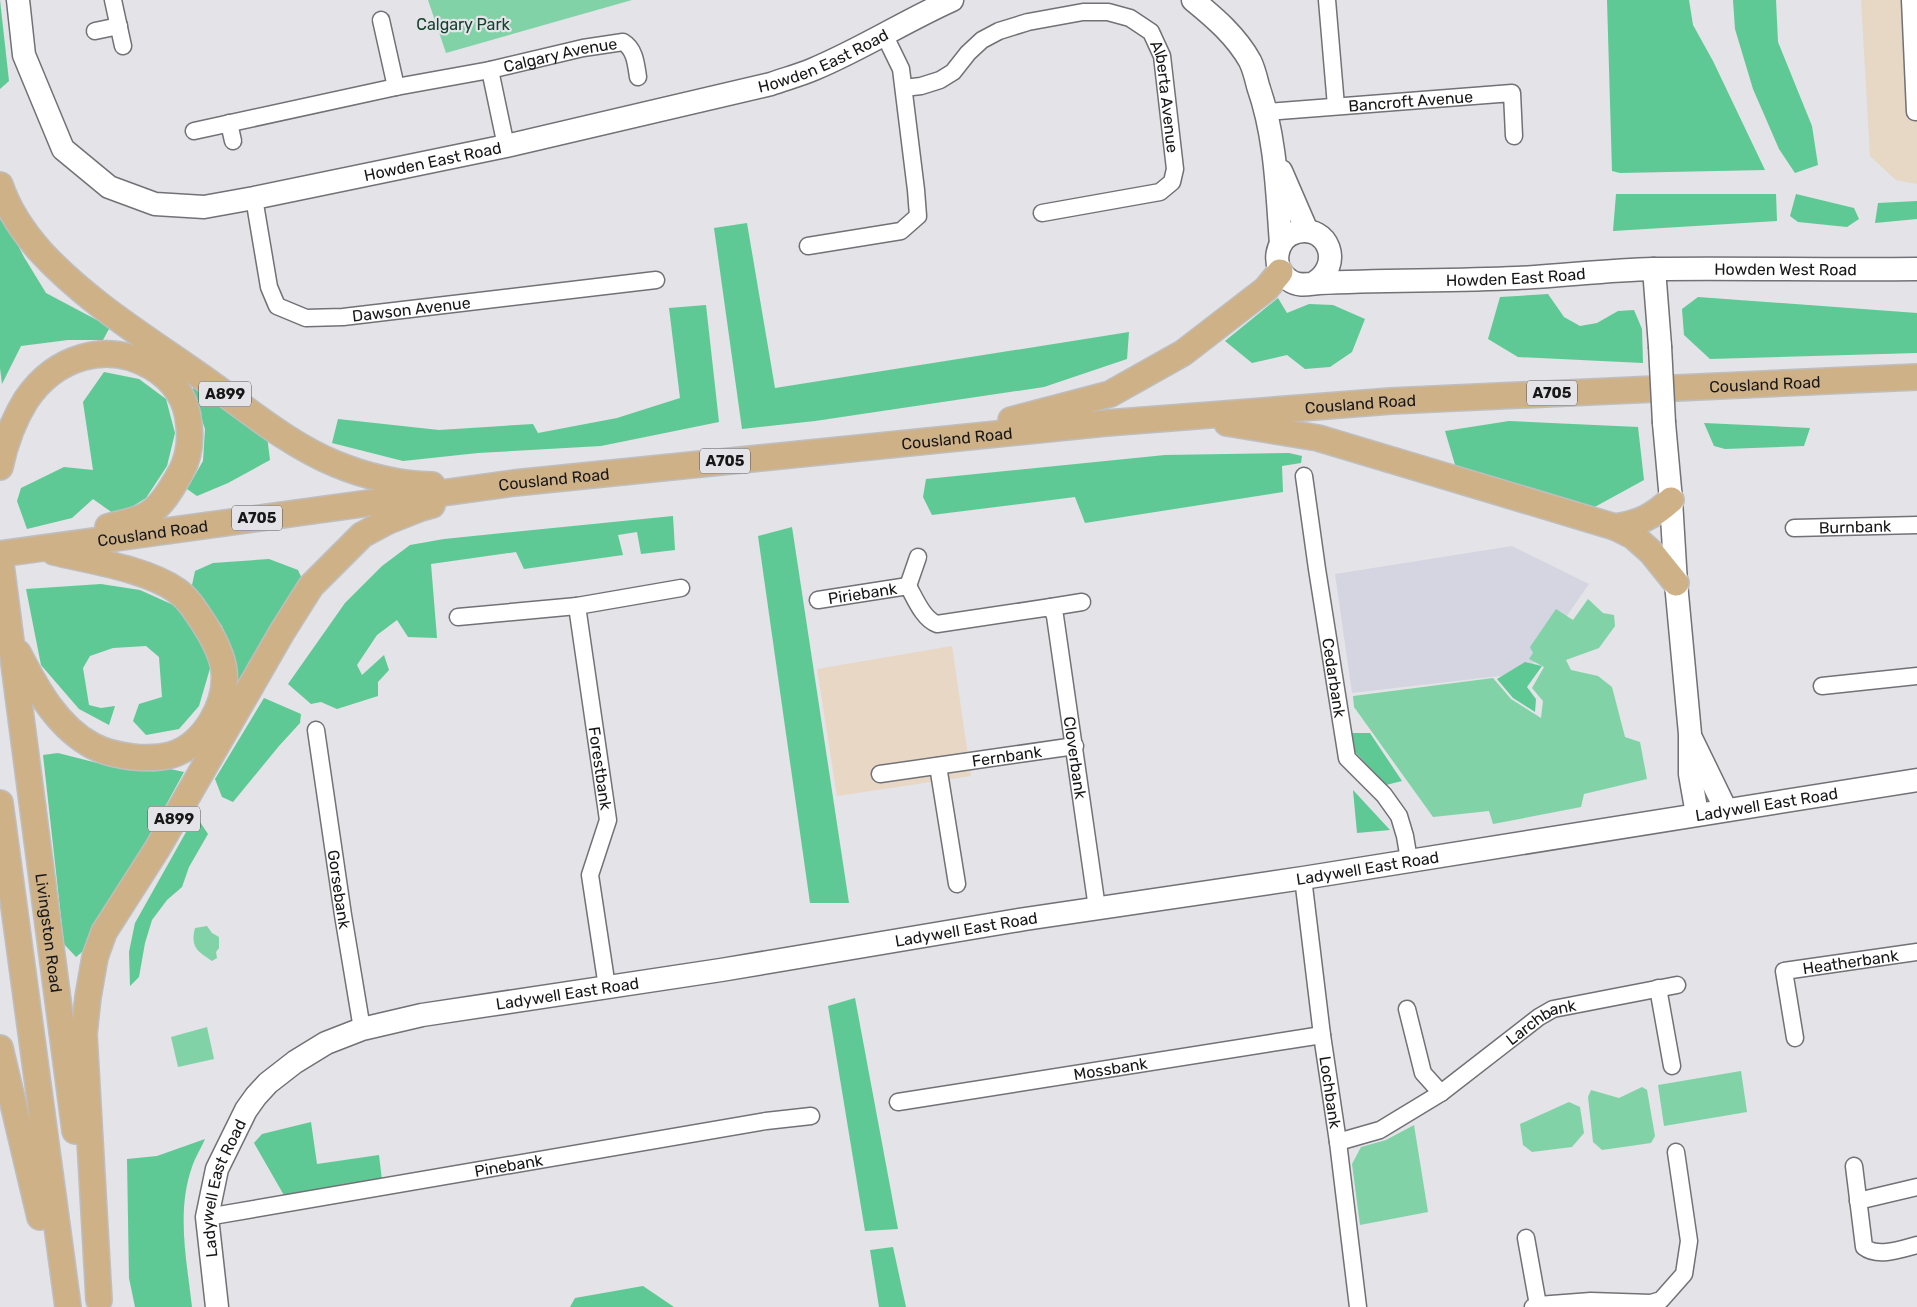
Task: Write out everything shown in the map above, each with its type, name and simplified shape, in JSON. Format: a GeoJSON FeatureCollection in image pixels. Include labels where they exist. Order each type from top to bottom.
{"type":"FeatureCollection","features":[{"type":"Feature","properties":{"kind":"main road","name":"A899"},"geometry":{"type":"LineString","coordinates":[[0,185],[4,198],[22,228],[41,252],[74,283],[103,307],[301,446],[335,464],[374,478],[428,485],[514,483]]}},
{"type":"Feature","properties":{"kind":"main road"},"geometry":{"type":"LineString","coordinates":[[936,440],[1110,394],[1183,353],[1266,289],[1280,272]]}},
{"type":"Feature","properties":{"kind":"main road"},"geometry":{"type":"LineString","coordinates":[[0,467],[10,430],[27,399],[46,378],[65,364],[83,357],[102,353],[119,354],[141,360],[174,385],[184,398],[191,436],[187,461],[162,501],[149,514],[39,548]]}},
{"type":"Feature","properties":{"kind":"main road","name":"Cousland Road"},"geometry":{"type":"LineString","coordinates":[[0,555],[39,548],[514,483],[936,440],[1187,417],[1411,400],[1917,377]]}},
{"type":"Feature","properties":{"kind":"main road"},"geometry":{"type":"LineString","coordinates":[[1187,417],[1318,438],[1615,527],[1633,536],[1651,552],[1676,583]]}},
{"type":"Feature","properties":{"kind":"main road","name":"A899"},"geometry":{"type":"LineString","coordinates":[[99,1304],[84,1034],[95,957],[104,932],[157,849],[282,632],[312,586],[362,535],[388,521],[421,508],[514,483]]}},
{"type":"Feature","properties":{"kind":"main road"},"geometry":{"type":"LineString","coordinates":[[1615,527],[1635,524],[1658,512],[1671,500]]}},
{"type":"Feature","properties":{"kind":"main road"},"geometry":{"type":"LineString","coordinates":[[10,632],[47,704],[76,735],[94,747],[135,758],[154,758],[172,754],[186,747],[198,737],[208,727],[218,710],[224,691],[224,670],[220,655],[212,638],[188,600],[158,579],[118,567],[39,548]]}},
{"type":"Feature","properties":{"kind":"main road","name":"Livingston Road"},"geometry":{"type":"LineString","coordinates":[[0,555],[99,1304]]}},
{"type":"Feature","properties":{"kind":"main road","name":"Livingston Road"},"geometry":{"type":"LineString","coordinates":[[0,803],[68,1307]]}},
{"type":"Feature","properties":{"kind":"main road"},"geometry":{"type":"LineString","coordinates":[[0,1048],[62,1307]]}},
{"type":"Feature","properties":{"kind":"street","name":"Howden East Road"},"geometry":{"type":"LineString","coordinates":[[18,0],[24,55],[63,149],[109,187],[155,204],[204,207],[506,146],[771,84],[812,70],[952,0]]}},
{"type":"Feature","properties":{"kind":"street"},"geometry":{"type":"LineString","coordinates":[[113,0],[123,46]]}},
{"type":"Feature","properties":{"kind":"street"},"geometry":{"type":"LineString","coordinates":[[1193,0],[1234,38],[1250,62],[1267,112],[1274,156],[1281,244]]}},
{"type":"Feature","properties":{"kind":"street"},"geometry":{"type":"LineString","coordinates":[[1327,0],[1336,106]]}},
{"type":"Feature","properties":{"kind":"street"},"geometry":{"type":"LineString","coordinates":[[1910,0],[1915,112]]}},
{"type":"Feature","properties":{"kind":"street","name":"Alberta Avenue"},"geometry":{"type":"LineString","coordinates":[[904,88],[921,86],[940,80],[953,72],[968,53],[982,40],[999,31],[1028,22],[1083,12],[1108,12],[1130,18],[1151,32],[1162,56],[1175,169],[1172,182],[1160,192],[1042,213]]}},
{"type":"Feature","properties":{"kind":"street"},"geometry":{"type":"LineString","coordinates":[[381,20],[396,87]]}},
{"type":"Feature","properties":{"kind":"street"},"geometry":{"type":"LineString","coordinates":[[95,32],[119,26]]}},
{"type":"Feature","properties":{"kind":"street"},"geometry":{"type":"LineString","coordinates":[[808,246],[901,231],[918,216],[901,69],[884,34]]}},
{"type":"Feature","properties":{"kind":"street","name":"Calgary Avenue"},"geometry":{"type":"LineString","coordinates":[[194,131],[396,87],[490,70],[583,48],[623,42],[629,45],[634,54],[638,77]]}},
{"type":"Feature","properties":{"kind":"street","name":"Calgary Avenue"},"geometry":{"type":"LineString","coordinates":[[490,70],[506,146]]}},
{"type":"Feature","properties":{"kind":"street","name":"Bancroft Avenue"},"geometry":{"type":"LineString","coordinates":[[1267,112],[1512,94],[1514,136]]}},
{"type":"Feature","properties":{"kind":"street"},"geometry":{"type":"LineString","coordinates":[[229,123],[233,141]]}},
{"type":"Feature","properties":{"kind":"street"},"geometry":{"type":"LineString","coordinates":[[1274,156],[1307,231]]}},
{"type":"Feature","properties":{"kind":"street","name":"Dawson Avenue"},"geometry":{"type":"LineString","coordinates":[[254,198],[269,288],[277,306],[306,318],[343,317],[656,280]]}},
{"type":"Feature","properties":{"kind":"street"},"geometry":{"type":"LineString","coordinates":[[1280,272],[1276,258],[1281,244],[1287,236],[1307,231],[1317,234],[1326,242],[1330,251],[1331,262],[1328,271],[1314,283]]}},
{"type":"Feature","properties":{"kind":"street","name":"Howden East Road"},"geometry":{"type":"LineString","coordinates":[[1331,262],[1377,280]]}},
{"type":"Feature","properties":{"kind":"street","name":"Howden East Road"},"geometry":{"type":"LineString","coordinates":[[1280,272],[1289,281],[1301,285],[1377,280],[1450,281],[1526,278],[1602,270],[1654,269]]}},
{"type":"Feature","properties":{"kind":"street"},"geometry":{"type":"LineString","coordinates":[[1654,269],[1676,583],[1690,734],[1690,774],[1697,814]]}},
{"type":"Feature","properties":{"kind":"street","name":"Howden West Road"},"geometry":{"type":"LineString","coordinates":[[1654,269],[1917,269]]}},
{"type":"Feature","properties":{"kind":"street","name":"Cedarbank"},"geometry":{"type":"LineString","coordinates":[[1304,476],[1347,758],[1384,796],[1399,816],[1409,860]]}},
{"type":"Feature","properties":{"kind":"street","name":"Burnbank"},"geometry":{"type":"LineString","coordinates":[[1794,528],[1917,525]]}},
{"type":"Feature","properties":{"kind":"street","name":"Piriebank"},"geometry":{"type":"LineString","coordinates":[[908,586],[918,557]]}},
{"type":"Feature","properties":{"kind":"street","name":"Piriebank"},"geometry":{"type":"LineString","coordinates":[[818,600],[908,586]]}},
{"type":"Feature","properties":{"kind":"street","name":"Piriebank"},"geometry":{"type":"LineString","coordinates":[[908,586],[931,622],[944,624],[1051,607]]}},
{"type":"Feature","properties":{"kind":"street"},"geometry":{"type":"LineString","coordinates":[[458,617],[577,606],[681,588]]}},
{"type":"Feature","properties":{"kind":"street"},"geometry":{"type":"LineString","coordinates":[[1051,607],[1082,602]]}},
{"type":"Feature","properties":{"kind":"street","name":"Forestbank"},"geometry":{"type":"LineString","coordinates":[[577,606],[608,820],[590,875],[607,987]]}},
{"type":"Feature","properties":{"kind":"street","name":"Cloverbank"},"geometry":{"type":"LineString","coordinates":[[1051,607],[1055,616],[1075,746],[1097,908]]}},
{"type":"Feature","properties":{"kind":"street"},"geometry":{"type":"LineString","coordinates":[[1822,686],[1917,676]]}},
{"type":"Feature","properties":{"kind":"street","name":"Gorsebank"},"geometry":{"type":"LineString","coordinates":[[316,730],[311,749],[362,1029]]}},
{"type":"Feature","properties":{"kind":"street"},"geometry":{"type":"LineString","coordinates":[[1690,734],[1726,810]]}},
{"type":"Feature","properties":{"kind":"street","name":"Fernbank"},"geometry":{"type":"LineString","coordinates":[[880,774],[1075,746]]}},
{"type":"Feature","properties":{"kind":"street"},"geometry":{"type":"LineString","coordinates":[[938,766],[956,884]]}},
{"type":"Feature","properties":{"kind":"street","name":"Ladywell East Road"},"geometry":{"type":"LineString","coordinates":[[217,1307],[207,1217],[217,1169],[246,1110],[268,1083],[295,1062],[326,1043],[362,1029],[422,1015],[730,969],[1097,908],[1303,878],[1917,780]]}},
{"type":"Feature","properties":{"kind":"street","name":"Lochbank"},"geometry":{"type":"LineString","coordinates":[[1303,878],[1322,1035],[1338,1142],[1357,1307]]}},
{"type":"Feature","properties":{"kind":"street","name":"Heatherbank"},"geometry":{"type":"LineString","coordinates":[[1795,1038],[1783,964],[1917,952]]}},
{"type":"Feature","properties":{"kind":"street","name":"Larchbank"},"geometry":{"type":"LineString","coordinates":[[1338,1142],[1380,1130],[1441,1093],[1539,1017],[1553,1009],[1678,985]]}},
{"type":"Feature","properties":{"kind":"street"},"geometry":{"type":"LineString","coordinates":[[1658,988],[1672,1066]]}},
{"type":"Feature","properties":{"kind":"street"},"geometry":{"type":"LineString","coordinates":[[1407,1009],[1423,1072],[1441,1093]]}},
{"type":"Feature","properties":{"kind":"street","name":"Mossbank"},"geometry":{"type":"LineString","coordinates":[[898,1102],[1322,1035]]}},
{"type":"Feature","properties":{"kind":"street","name":"Pinebank"},"geometry":{"type":"LineString","coordinates":[[207,1217],[766,1121],[811,1116]]}},
{"type":"Feature","properties":{"kind":"street"},"geometry":{"type":"LineString","coordinates":[[1526,1238],[1535,1306],[1591,1301],[1651,1303],[1661,1300],[1684,1274],[1689,1241],[1676,1152]]}},
{"type":"Feature","properties":{"kind":"street"},"geometry":{"type":"LineString","coordinates":[[1854,1166],[1864,1247],[1868,1251],[1895,1251],[1917,1245]]}},
{"type":"Feature","properties":{"kind":"street"},"geometry":{"type":"LineString","coordinates":[[1858,1201],[1917,1187]]}},
{"type":"Feature","properties":{"kind":"shaded area"},"geometry":{"type":"Polygon","coordinates":[[[1861,0],[1917,0],[1917,184],[1896,180],[1870,156],[1861,0]]]}},
{"type":"Feature","properties":{"kind":"shaded area"},"geometry":{"type":"Polygon","coordinates":[[[1512,546],[1589,584],[1527,673],[1352,693],[1335,574],[1512,546]]]}},
{"type":"Feature","properties":{"kind":"shaded area"},"geometry":{"type":"Polygon","coordinates":[[[952,646],[971,776],[837,796],[817,669],[952,646]]]}},
{"type":"Feature","properties":{"kind":"green space"},"geometry":{"type":"Polygon","coordinates":[[[0,0],[9,81],[0,89],[0,0]]]}},
{"type":"Feature","properties":{"kind":"green space","name":"Calgary Park"},"geometry":{"type":"Polygon","coordinates":[[[428,0],[632,0],[446,53],[428,0]]]}},
{"type":"Feature","properties":{"kind":"green space"},"geometry":{"type":"Polygon","coordinates":[[[1607,0],[1689,0],[1693,25],[1713,61],[1765,170],[1620,173],[1612,171],[1607,0]]]}},
{"type":"Feature","properties":{"kind":"green space"},"geometry":{"type":"Polygon","coordinates":[[[1733,0],[1776,0],[1778,42],[1812,126],[1818,165],[1795,173],[1779,149],[1753,89],[1735,29],[1733,0]]]}},
{"type":"Feature","properties":{"kind":"green space"},"geometry":{"type":"Polygon","coordinates":[[[1616,194],[1776,194],[1777,221],[1613,231],[1616,194]]]}},
{"type":"Feature","properties":{"kind":"green space"},"geometry":{"type":"Polygon","coordinates":[[[1796,194],[1854,208],[1859,219],[1847,227],[1798,222],[1790,216],[1796,194]]]}},
{"type":"Feature","properties":{"kind":"green space"},"geometry":{"type":"Polygon","coordinates":[[[1917,201],[1917,219],[1875,223],[1878,203],[1917,201]]]}},
{"type":"Feature","properties":{"kind":"green space"},"geometry":{"type":"Polygon","coordinates":[[[0,211],[24,257],[46,293],[110,327],[103,340],[68,340],[21,346],[2,384],[0,368],[0,211]]]}},
{"type":"Feature","properties":{"kind":"green space"},"geometry":{"type":"Polygon","coordinates":[[[747,223],[775,388],[1129,332],[1127,359],[1044,387],[815,421],[742,429],[714,228],[747,223]]]}},
{"type":"Feature","properties":{"kind":"green space"},"geometry":{"type":"Polygon","coordinates":[[[1548,294],[1564,317],[1580,326],[1597,323],[1618,311],[1634,310],[1642,329],[1643,363],[1518,357],[1488,339],[1500,297],[1548,294]]]}},
{"type":"Feature","properties":{"kind":"green space"},"geometry":{"type":"Polygon","coordinates":[[[1698,297],[1917,313],[1917,353],[1710,359],[1684,335],[1682,309],[1698,297]]]}},
{"type":"Feature","properties":{"kind":"green space"},"geometry":{"type":"Polygon","coordinates":[[[1278,298],[1287,313],[1309,304],[1333,305],[1365,319],[1352,352],[1330,367],[1305,369],[1287,355],[1252,363],[1225,341],[1278,298]]]}},
{"type":"Feature","properties":{"kind":"green space"},"geometry":{"type":"Polygon","coordinates":[[[706,305],[719,422],[601,446],[478,453],[403,461],[332,443],[338,419],[439,430],[533,424],[538,433],[617,418],[680,398],[669,308],[706,305]]]}},
{"type":"Feature","properties":{"kind":"green space"},"geometry":{"type":"Polygon","coordinates":[[[104,372],[139,379],[166,399],[175,433],[167,466],[146,498],[117,516],[93,499],[72,518],[27,529],[17,501],[21,488],[64,467],[93,470],[83,402],[104,372]]]}},
{"type":"Feature","properties":{"kind":"green space"},"geometry":{"type":"Polygon","coordinates":[[[196,385],[267,436],[270,460],[228,483],[197,496],[187,489],[203,461],[205,429],[192,390],[196,385]]]}},
{"type":"Feature","properties":{"kind":"green space"},"geometry":{"type":"Polygon","coordinates":[[[1509,421],[1638,427],[1644,480],[1591,509],[1456,468],[1445,431],[1509,421]]]}},
{"type":"Feature","properties":{"kind":"green space"},"geometry":{"type":"Polygon","coordinates":[[[1704,423],[1810,428],[1804,446],[1725,449],[1714,446],[1704,423]]]}},
{"type":"Feature","properties":{"kind":"green space"},"geometry":{"type":"Polygon","coordinates":[[[1289,453],[1302,456],[1301,463],[1282,466],[1283,492],[1085,523],[1075,497],[932,515],[923,497],[926,479],[1165,455],[1289,453]]]}},
{"type":"Feature","properties":{"kind":"green space"},"geometry":{"type":"Polygon","coordinates":[[[673,516],[675,550],[641,554],[637,532],[618,535],[623,555],[524,569],[516,552],[431,564],[437,638],[408,637],[397,620],[377,635],[357,665],[362,675],[384,655],[389,670],[378,682],[378,696],[337,709],[321,702],[311,704],[288,684],[345,603],[382,566],[410,545],[444,539],[673,516]]]}},
{"type":"Feature","properties":{"kind":"green space"},"geometry":{"type":"Polygon","coordinates":[[[792,527],[849,903],[810,903],[758,536],[792,527]]]}},
{"type":"Feature","properties":{"kind":"green space"},"geometry":{"type":"Polygon","coordinates":[[[269,559],[298,570],[304,583],[240,691],[230,687],[234,657],[222,626],[192,585],[195,571],[213,563],[269,559]]]}},
{"type":"Feature","properties":{"kind":"green space"},"geometry":{"type":"Polygon","coordinates":[[[101,584],[140,590],[180,608],[203,635],[211,665],[199,706],[179,729],[146,735],[133,721],[139,704],[162,697],[159,657],[146,646],[113,648],[90,656],[83,668],[89,705],[101,708],[115,706],[109,725],[79,709],[41,665],[26,589],[101,584]]]}},
{"type":"Feature","properties":{"kind":"green space"},"geometry":{"type":"Polygon","coordinates":[[[1588,599],[1603,613],[1614,615],[1615,626],[1599,648],[1566,660],[1571,670],[1598,676],[1612,687],[1625,737],[1640,742],[1647,779],[1584,794],[1581,807],[1493,824],[1489,811],[1433,817],[1354,707],[1353,696],[1493,678],[1511,699],[1541,718],[1543,701],[1532,688],[1544,667],[1529,659],[1533,653],[1530,647],[1556,609],[1573,620],[1588,599]]]}},
{"type":"Feature","properties":{"kind":"green space"},"geometry":{"type":"Polygon","coordinates":[[[1525,662],[1542,666],[1527,687],[1536,699],[1535,712],[1513,698],[1497,679],[1525,662]]]}},
{"type":"Feature","properties":{"kind":"green space"},"geometry":{"type":"Polygon","coordinates":[[[264,698],[301,714],[300,723],[233,802],[222,797],[215,779],[264,698]]]}},
{"type":"Feature","properties":{"kind":"green space"},"geometry":{"type":"Polygon","coordinates":[[[1351,733],[1370,733],[1402,781],[1386,785],[1355,752],[1351,733]]]}},
{"type":"Feature","properties":{"kind":"green space"},"geometry":{"type":"Polygon","coordinates":[[[58,753],[117,768],[156,766],[184,772],[88,947],[76,957],[64,944],[43,755],[58,753]]]}},
{"type":"Feature","properties":{"kind":"green space"},"geometry":{"type":"Polygon","coordinates":[[[1353,790],[1390,830],[1357,833],[1353,790]]]}},
{"type":"Feature","properties":{"kind":"green space"},"geometry":{"type":"Polygon","coordinates":[[[198,819],[208,834],[189,867],[182,887],[167,900],[152,920],[145,943],[139,977],[130,986],[129,952],[135,923],[190,825],[198,819]]]}},
{"type":"Feature","properties":{"kind":"green space"},"geometry":{"type":"Polygon","coordinates":[[[207,926],[212,933],[219,937],[219,948],[216,952],[217,958],[212,961],[194,945],[195,928],[207,926]]]}},
{"type":"Feature","properties":{"kind":"green space"},"geometry":{"type":"Polygon","coordinates":[[[855,998],[898,1229],[865,1231],[828,1006],[855,998]]]}},
{"type":"Feature","properties":{"kind":"green space"},"geometry":{"type":"Polygon","coordinates":[[[207,1027],[214,1059],[178,1067],[171,1037],[207,1027]]]}},
{"type":"Feature","properties":{"kind":"green space"},"geometry":{"type":"Polygon","coordinates":[[[1741,1071],[1747,1112],[1664,1126],[1658,1085],[1741,1071]]]}},
{"type":"Feature","properties":{"kind":"green space"},"geometry":{"type":"Polygon","coordinates":[[[1642,1087],[1647,1090],[1655,1136],[1651,1143],[1602,1150],[1593,1142],[1588,1097],[1591,1090],[1619,1098],[1642,1087]]]}},
{"type":"Feature","properties":{"kind":"green space"},"geometry":{"type":"Polygon","coordinates":[[[1569,1102],[1580,1107],[1584,1133],[1572,1147],[1532,1152],[1523,1145],[1520,1124],[1569,1102]]]}},
{"type":"Feature","properties":{"kind":"green space"},"geometry":{"type":"Polygon","coordinates":[[[311,1122],[317,1164],[379,1155],[382,1180],[285,1197],[254,1143],[262,1134],[311,1122]]]}},
{"type":"Feature","properties":{"kind":"green space"},"geometry":{"type":"Polygon","coordinates":[[[1414,1125],[1428,1212],[1360,1225],[1352,1164],[1361,1147],[1386,1140],[1414,1125]]]}},
{"type":"Feature","properties":{"kind":"green space"},"geometry":{"type":"Polygon","coordinates":[[[205,1139],[192,1167],[187,1184],[185,1202],[184,1237],[192,1307],[135,1307],[129,1278],[127,1159],[157,1156],[205,1139]]]}},
{"type":"Feature","properties":{"kind":"green space"},"geometry":{"type":"Polygon","coordinates":[[[893,1247],[906,1307],[879,1307],[870,1250],[893,1247]]]}},
{"type":"Feature","properties":{"kind":"green space"},"geometry":{"type":"Polygon","coordinates":[[[643,1286],[674,1307],[570,1307],[575,1298],[643,1286]]]}}]}
